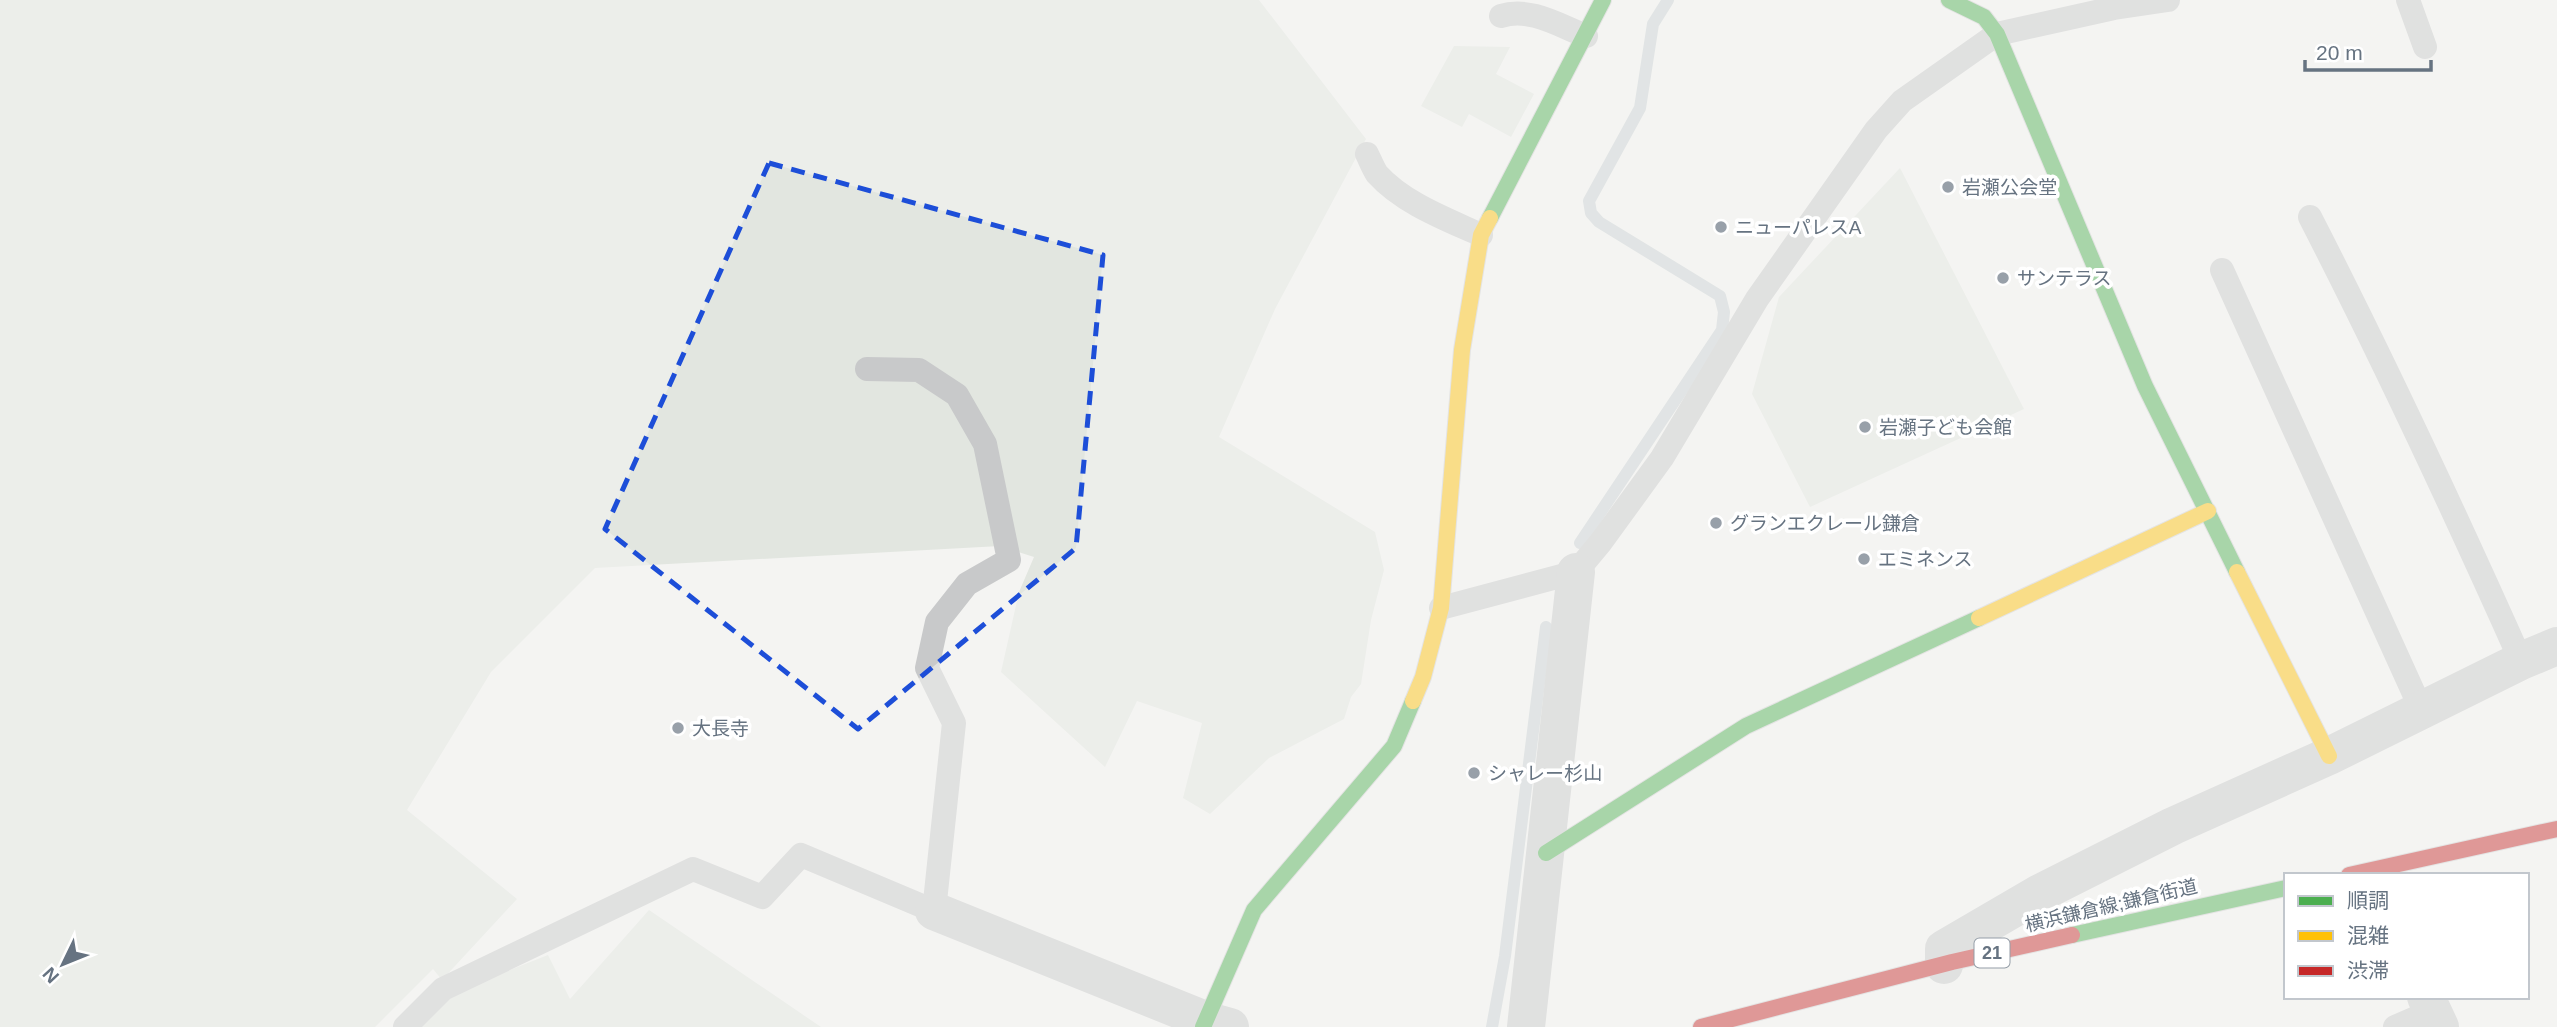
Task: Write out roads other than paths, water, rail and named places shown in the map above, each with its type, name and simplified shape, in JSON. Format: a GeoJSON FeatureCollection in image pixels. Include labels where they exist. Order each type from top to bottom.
{"type":"FeatureCollection","features":[{"type":"Feature","properties":{"kind":"street"},"geometry":{"type":"LineString","coordinates":[[934,911],[1213,1025],[1254,910],[1394,746],[1423,677],[1441,608],[1462,350],[1480,235],[1603,0]]}},
{"type":"Feature","properties":{"kind":"street"},"geometry":{"type":"LineString","coordinates":[[1964,4],[1984,16],[1997,34],[2145,386],[2329,756]]}},
{"type":"Feature","properties":{"kind":"street"},"geometry":{"type":"LineString","coordinates":[[1546,853],[1746,726],[2208,511]]}},
{"type":"Feature","properties":{"kind":"street"},"geometry":{"type":"LineString","coordinates":[[1526,1027],[1576,572]]}},
{"type":"Feature","properties":{"kind":"street"},"geometry":{"type":"LineString","coordinates":[[1944,965],[1944,949],[2040,893],[2173,826],[2329,756],[2421,709],[2557,646]]}},
{"type":"Feature","properties":{"kind":"street"},"geometry":{"type":"LineString","coordinates":[[2364,873],[2557,829]]}},
{"type":"Feature","properties":{"kind":"street","name":"横浜鎌倉線;鎌倉街道"},"geometry":{"type":"LineString","coordinates":[[1701,1027],[1944,965],[2284,888]]}},
{"type":"Feature","properties":{"kind":"lane"},"geometry":{"type":"LineString","coordinates":[[1441,608],[1576,572],[1662,458],[1757,299],[1876,130],[1902,101],[1997,34],[2123,3],[2168,0]]}},
{"type":"Feature","properties":{"kind":"lane"},"geometry":{"type":"LineString","coordinates":[[2408,0],[2425,47]]}},
{"type":"Feature","properties":{"kind":"lane"},"geometry":{"type":"LineString","coordinates":[[1501,16],[1515,12],[1532,14],[1586,36]]}},
{"type":"Feature","properties":{"kind":"lane"},"geometry":{"type":"LineString","coordinates":[[1367,154],[1377,173],[1405,196],[1435,214],[1480,235]]}},
{"type":"Feature","properties":{"kind":"lane"},"geometry":{"type":"LineString","coordinates":[[2310,218],[2372,338],[2438,476],[2521,661]]}},
{"type":"Feature","properties":{"kind":"lane"},"geometry":{"type":"LineString","coordinates":[[2222,270],[2421,709]]}},
{"type":"Feature","properties":{"kind":"lane"},"geometry":{"type":"LineString","coordinates":[[405,1027],[443,989],[693,869],[762,897],[801,855],[934,911],[954,723],[927,667],[934,633],[937,622],[967,584],[1009,560],[985,444],[957,396],[919,370],[867,369]]}},
{"type":"Feature","properties":{"kind":"lane"},"geometry":{"type":"LineString","coordinates":[[2395,1027],[2433,1012]]}},
{"type":"Feature","properties":{"kind":"waterway"},"geometry":{"type":"LineString","coordinates":[[1580,543],[1722,330],[1724,312],[1720,296],[1599,222],[1591,213],[1589,201],[1640,108],[1653,24],[1668,0]]}},
{"type":"Feature","properties":{"kind":"waterway"},"geometry":{"type":"LineString","coordinates":[[1492,1027],[1505,956],[1546,627]]}},
{"type":"Feature","properties":{"kind":"place","name":"岩瀬公会堂"},"geometry":{"type":"Point","coordinates":[1948,187]}},
{"type":"Feature","properties":{"kind":"place","name":"ニューパレスA"},"geometry":{"type":"Point","coordinates":[1721,227]}},
{"type":"Feature","properties":{"kind":"place","name":"サンテラス"},"geometry":{"type":"Point","coordinates":[2003,278]}},
{"type":"Feature","properties":{"kind":"place","name":"岩瀬子ども会館"},"geometry":{"type":"Point","coordinates":[1865,427]}},
{"type":"Feature","properties":{"kind":"place","name":"グランエクレール鎌倉"},"geometry":{"type":"Point","coordinates":[1716,523]}},
{"type":"Feature","properties":{"kind":"place","name":"エミネンス"},"geometry":{"type":"Point","coordinates":[1864,559]}},
{"type":"Feature","properties":{"kind":"place","name":"大長寺"},"geometry":{"type":"Point","coordinates":[678,728]}},
{"type":"Feature","properties":{"kind":"place","name":"シャレー杉山"},"geometry":{"type":"Point","coordinates":[1474,773]}}]}
